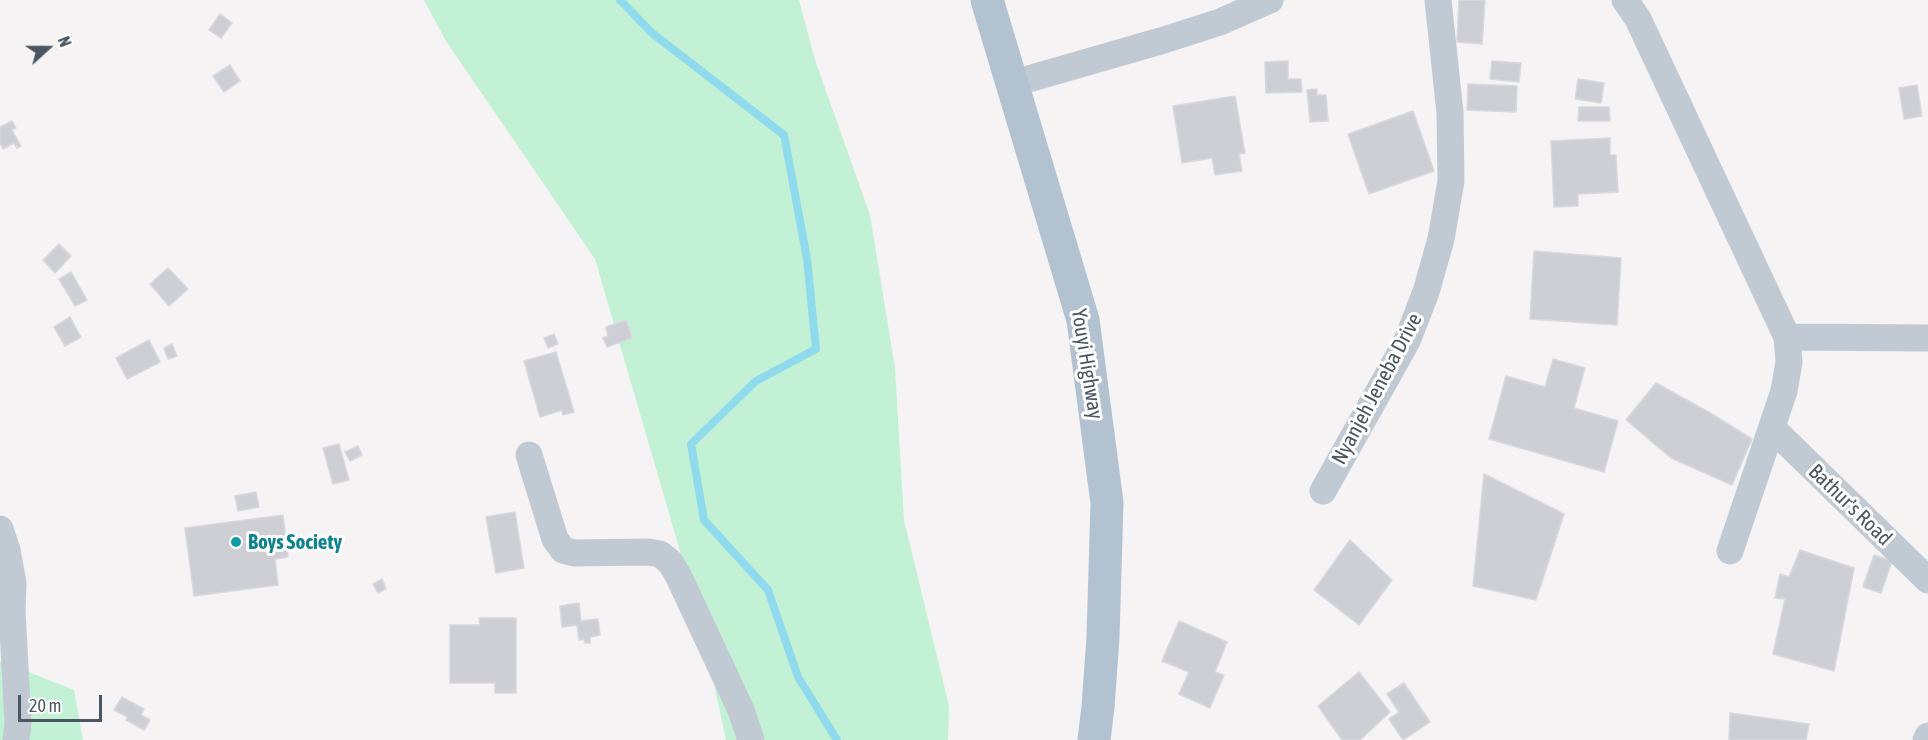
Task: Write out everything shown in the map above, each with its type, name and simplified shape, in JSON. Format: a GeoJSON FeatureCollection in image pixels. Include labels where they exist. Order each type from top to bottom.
{"type":"FeatureCollection","features":[{"type":"Feature","properties":{"kind":"main road","name":"Youyi Highway"},"geometry":{"type":"LineString","coordinates":[[987,0],[1083,320],[1107,503],[1104,637],[1094,740]]}},
{"type":"Feature","properties":{"kind":"street"},"geometry":{"type":"LineString","coordinates":[[1011,84],[1220,22],[1270,0]]}},
{"type":"Feature","properties":{"kind":"street","name":"Nyanjeh Jeneba Drive"},"geometry":{"type":"LineString","coordinates":[[1323,491],[1407,341],[1426,292],[1442,239],[1450,181],[1450,113],[1438,0]]}},
{"type":"Feature","properties":{"kind":"street"},"geometry":{"type":"LineString","coordinates":[[1625,0],[1638,19],[1787,337],[1789,362],[1784,391],[1730,551]]}},
{"type":"Feature","properties":{"kind":"street"},"geometry":{"type":"LineString","coordinates":[[1787,337],[1928,338]]}},
{"type":"Feature","properties":{"kind":"street","name":"Bathur's Road"},"geometry":{"type":"LineString","coordinates":[[1773,429],[1928,580]]}},
{"type":"Feature","properties":{"kind":"street"},"geometry":{"type":"LineString","coordinates":[[529,455],[555,539],[563,550],[574,553],[648,552],[660,554],[670,562],[741,710],[751,740]]}},
{"type":"Feature","properties":{"kind":"street"},"geometry":{"type":"LineString","coordinates":[[0,529],[7,550],[13,583],[6,610],[18,723],[16,740]]}},
{"type":"Feature","properties":{"kind":"green space"},"geometry":{"type":"Polygon","coordinates":[[[424,0],[799,0],[815,60],[870,215],[895,368],[904,520],[949,706],[948,740],[726,740],[701,623],[595,259],[446,41],[424,0]]]}},
{"type":"Feature","properties":{"kind":"green space"},"geometry":{"type":"Polygon","coordinates":[[[0,661],[74,690],[83,740],[0,740],[0,661]]]}},
{"type":"Feature","properties":{"kind":"building"},"geometry":{"type":"Polygon","coordinates":[[[1459,0],[1485,0],[1482,44],[1457,42],[1459,0]]]}},
{"type":"Feature","properties":{"kind":"building"},"geometry":{"type":"Polygon","coordinates":[[[220,14],[232,23],[221,38],[209,30],[220,14]]]}},
{"type":"Feature","properties":{"kind":"building"},"geometry":{"type":"Polygon","coordinates":[[[1288,61],[1288,79],[1301,79],[1302,92],[1266,93],[1265,62],[1288,61]]]}},
{"type":"Feature","properties":{"kind":"building"},"geometry":{"type":"Polygon","coordinates":[[[1492,61],[1521,63],[1519,82],[1490,79],[1492,61]]]}},
{"type":"Feature","properties":{"kind":"building"},"geometry":{"type":"Polygon","coordinates":[[[230,65],[240,81],[224,92],[213,76],[230,65]]]}},
{"type":"Feature","properties":{"kind":"building"},"geometry":{"type":"Polygon","coordinates":[[[1578,79],[1604,83],[1601,103],[1575,99],[1578,79]]]}},
{"type":"Feature","properties":{"kind":"building"},"geometry":{"type":"Polygon","coordinates":[[[1468,84],[1517,86],[1516,112],[1467,110],[1468,84]]]}},
{"type":"Feature","properties":{"kind":"building"},"geometry":{"type":"Polygon","coordinates":[[[1917,85],[1922,116],[1904,119],[1899,88],[1917,85]]]}},
{"type":"Feature","properties":{"kind":"building"},"geometry":{"type":"Polygon","coordinates":[[[1317,89],[1317,95],[1326,95],[1328,121],[1310,122],[1307,90],[1317,89]]]}},
{"type":"Feature","properties":{"kind":"building"},"geometry":{"type":"Polygon","coordinates":[[[1235,96],[1245,153],[1239,154],[1242,171],[1215,175],[1212,158],[1182,163],[1173,106],[1235,96]]]}},
{"type":"Feature","properties":{"kind":"building"},"geometry":{"type":"Polygon","coordinates":[[[1579,107],[1609,107],[1610,121],[1578,121],[1579,107]]]}},
{"type":"Feature","properties":{"kind":"building"},"geometry":{"type":"Polygon","coordinates":[[[1413,111],[1434,171],[1369,194],[1348,134],[1413,111]]]}},
{"type":"Feature","properties":{"kind":"building"},"geometry":{"type":"Polygon","coordinates":[[[12,121],[16,128],[12,130],[21,146],[17,148],[14,143],[3,149],[0,143],[0,127],[12,121]]]}},
{"type":"Feature","properties":{"kind":"building"},"geometry":{"type":"Polygon","coordinates":[[[1610,138],[1610,155],[1616,155],[1618,192],[1578,194],[1578,206],[1554,207],[1551,141],[1610,138]]]}},
{"type":"Feature","properties":{"kind":"building"},"geometry":{"type":"Polygon","coordinates":[[[59,244],[71,256],[55,273],[43,260],[59,244]]]}},
{"type":"Feature","properties":{"kind":"building"},"geometry":{"type":"Polygon","coordinates":[[[1534,251],[1621,258],[1617,325],[1530,319],[1534,251]]]}},
{"type":"Feature","properties":{"kind":"building"},"geometry":{"type":"Polygon","coordinates":[[[168,268],[188,289],[169,306],[150,284],[168,268]]]}},
{"type":"Feature","properties":{"kind":"building"},"geometry":{"type":"Polygon","coordinates":[[[71,272],[87,300],[75,306],[59,279],[71,272]]]}},
{"type":"Feature","properties":{"kind":"building"},"geometry":{"type":"Polygon","coordinates":[[[70,317],[81,337],[65,346],[54,327],[70,317]]]}},
{"type":"Feature","properties":{"kind":"building"},"geometry":{"type":"Polygon","coordinates":[[[626,320],[632,338],[607,347],[603,338],[608,336],[606,327],[626,320]]]}},
{"type":"Feature","properties":{"kind":"building"},"geometry":{"type":"Polygon","coordinates":[[[554,334],[558,344],[548,348],[544,338],[554,334]]]}},
{"type":"Feature","properties":{"kind":"building"},"geometry":{"type":"Polygon","coordinates":[[[149,340],[160,362],[127,379],[116,358],[149,340]]]}},
{"type":"Feature","properties":{"kind":"building"},"geometry":{"type":"Polygon","coordinates":[[[172,344],[177,356],[168,359],[164,348],[172,344]]]}},
{"type":"Feature","properties":{"kind":"building"},"geometry":{"type":"Polygon","coordinates":[[[556,352],[574,412],[563,415],[562,410],[540,417],[524,361],[556,352]]]}},
{"type":"Feature","properties":{"kind":"building"},"geometry":{"type":"Polygon","coordinates":[[[1553,359],[1585,368],[1574,408],[1618,421],[1604,472],[1489,439],[1506,376],[1545,387],[1553,359]]]}},
{"type":"Feature","properties":{"kind":"building"},"geometry":{"type":"Polygon","coordinates":[[[1656,383],[1752,439],[1732,485],[1671,458],[1626,420],[1656,383]]]}},
{"type":"Feature","properties":{"kind":"building"},"geometry":{"type":"Polygon","coordinates":[[[339,444],[349,480],[333,484],[323,448],[339,444]]]}},
{"type":"Feature","properties":{"kind":"building"},"geometry":{"type":"Polygon","coordinates":[[[358,446],[362,455],[350,461],[345,452],[358,446]]]}},
{"type":"Feature","properties":{"kind":"building"},"geometry":{"type":"Polygon","coordinates":[[[1484,474],[1564,514],[1536,600],[1473,586],[1484,474]]]}},
{"type":"Feature","properties":{"kind":"building"},"geometry":{"type":"Polygon","coordinates":[[[256,492],[259,507],[238,511],[235,496],[256,492]]]}},
{"type":"Feature","properties":{"kind":"building"},"geometry":{"type":"Polygon","coordinates":[[[515,512],[524,568],[496,573],[486,517],[515,512]]]}},
{"type":"Feature","properties":{"kind":"building","name":"Boys Society"},"geometry":{"type":"Polygon","coordinates":[[[283,515],[288,557],[275,559],[278,585],[194,596],[185,528],[283,515]]]}},
{"type":"Feature","properties":{"kind":"building"},"geometry":{"type":"Polygon","coordinates":[[[1350,540],[1392,580],[1359,625],[1314,590],[1350,540]]]}},
{"type":"Feature","properties":{"kind":"building"},"geometry":{"type":"Polygon","coordinates":[[[1800,550],[1854,568],[1834,671],[1773,654],[1785,599],[1775,598],[1780,574],[1789,577],[1800,550]]]}},
{"type":"Feature","properties":{"kind":"building"},"geometry":{"type":"Polygon","coordinates":[[[1874,555],[1892,561],[1881,593],[1863,587],[1874,555]]]}},
{"type":"Feature","properties":{"kind":"building"},"geometry":{"type":"Polygon","coordinates":[[[382,579],[386,589],[378,593],[373,584],[382,579]]]}},
{"type":"Feature","properties":{"kind":"building"},"geometry":{"type":"Polygon","coordinates":[[[579,603],[581,621],[598,619],[600,635],[590,637],[590,643],[585,643],[584,639],[579,640],[577,625],[562,627],[560,606],[579,603]]]}},
{"type":"Feature","properties":{"kind":"building"},"geometry":{"type":"Polygon","coordinates":[[[479,618],[516,618],[516,693],[495,693],[495,683],[450,683],[450,625],[480,625],[479,618]]]}},
{"type":"Feature","properties":{"kind":"building"},"geometry":{"type":"Polygon","coordinates":[[[1179,621],[1227,642],[1215,672],[1224,675],[1210,708],[1179,694],[1189,672],[1162,661],[1179,621]]]}},
{"type":"Feature","properties":{"kind":"building"},"geometry":{"type":"Polygon","coordinates":[[[1359,672],[1390,712],[1360,740],[1342,740],[1318,706],[1359,672]]]}},
{"type":"Feature","properties":{"kind":"building"},"geometry":{"type":"Polygon","coordinates":[[[1404,683],[1430,722],[1403,740],[1389,719],[1399,712],[1387,694],[1404,683]]]}},
{"type":"Feature","properties":{"kind":"building"},"geometry":{"type":"Polygon","coordinates":[[[122,697],[144,709],[141,715],[150,720],[144,730],[126,720],[128,717],[114,710],[122,697]]]}},
{"type":"Feature","properties":{"kind":"building"},"geometry":{"type":"Polygon","coordinates":[[[1730,713],[1809,724],[1806,740],[1729,740],[1730,713]]]}},
{"type":"Feature","properties":{"kind":"waterway"},"geometry":{"type":"LineString","coordinates":[[620,0],[652,33],[784,135],[807,259],[816,349],[756,381],[691,444],[704,520],[768,590],[798,677],[837,740]]}},
{"type":"Feature","properties":{"kind":"place","name":"Boys Society"},"geometry":{"type":"Point","coordinates":[236,542]}}]}
